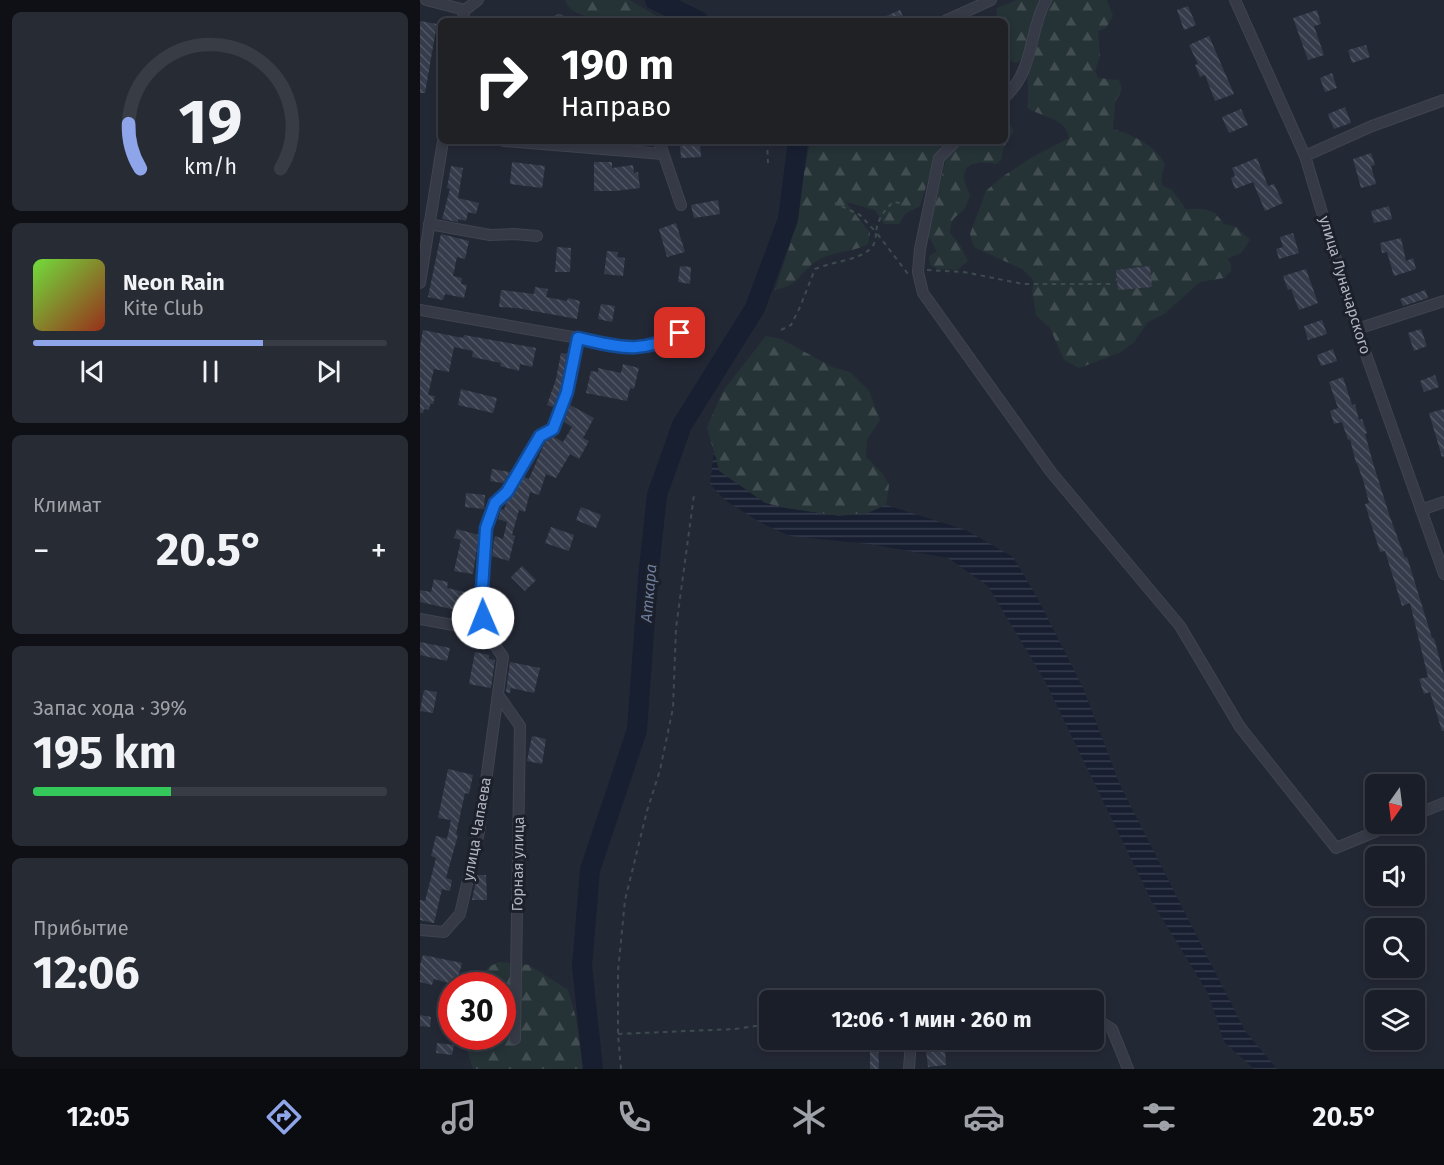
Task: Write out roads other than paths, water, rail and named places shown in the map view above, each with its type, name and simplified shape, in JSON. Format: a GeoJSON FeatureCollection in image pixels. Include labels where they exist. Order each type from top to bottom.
{"type":"FeatureCollection","features":[{"type":"Feature","properties":{"kind":"street"},"geometry":{"type":"LineString","coordinates":[[426,0],[464,16],[478,0]]}},
{"type":"Feature","properties":{"kind":"street"},"geometry":{"type":"LineString","coordinates":[[952,18],[991,0]]}},
{"type":"Feature","properties":{"kind":"street"},"geometry":{"type":"LineString","coordinates":[[1008,93],[1025,70],[1040,12],[1046,0]]}},
{"type":"Feature","properties":{"kind":"street","name":"улица Луначарского"},"geometry":{"type":"LineString","coordinates":[[1235,0],[1305,156],[1357,329],[1444,574]]}},
{"type":"Feature","properties":{"kind":"street"},"geometry":{"type":"LineString","coordinates":[[1305,156],[1372,126],[1444,100]]}},
{"type":"Feature","properties":{"kind":"street"},"geometry":{"type":"LineString","coordinates":[[420,283],[442,144]]}},
{"type":"Feature","properties":{"kind":"street"},"geometry":{"type":"LineString","coordinates":[[541,144],[663,154]]}},
{"type":"Feature","properties":{"kind":"street"},"geometry":{"type":"LineString","coordinates":[[660,144],[681,205]]}},
{"type":"Feature","properties":{"kind":"street"},"geometry":{"type":"LineString","coordinates":[[953,144],[939,158],[913,274],[923,293],[1051,472],[1180,626],[1240,727],[1336,848],[1370,834]]}},
{"type":"Feature","properties":{"kind":"street"},"geometry":{"type":"LineString","coordinates":[[429,224],[490,235],[537,236]]}},
{"type":"Feature","properties":{"kind":"street"},"geometry":{"type":"LineString","coordinates":[[1357,329],[1444,301]]}},
{"type":"Feature","properties":{"kind":"street"},"geometry":{"type":"LineString","coordinates":[[420,310],[616,346],[639,348],[663,343],[680,333],[686,315]]}},
{"type":"Feature","properties":{"kind":"street"},"geometry":{"type":"LineString","coordinates":[[499,696],[503,657],[485,631],[481,604],[486,528],[495,503],[507,492],[540,436],[553,429],[567,392],[578,338]]}},
{"type":"Feature","properties":{"kind":"street"},"geometry":{"type":"LineString","coordinates":[[1421,510],[1444,502]]}},
{"type":"Feature","properties":{"kind":"street"},"geometry":{"type":"LineString","coordinates":[[420,619],[485,631]]}},
{"type":"Feature","properties":{"kind":"street","name":"улица Чапаева"},"geometry":{"type":"LineString","coordinates":[[420,930],[444,932],[460,914],[479,832],[499,696]]}},
{"type":"Feature","properties":{"kind":"street","name":"Горная улица"},"geometry":{"type":"LineString","coordinates":[[499,696],[520,726],[516,976]]}},
{"type":"Feature","properties":{"kind":"street"},"geometry":{"type":"LineString","coordinates":[[1425,811],[1444,803]]}},
{"type":"Feature","properties":{"kind":"street"},"geometry":{"type":"LineString","coordinates":[[1104,1024],[1112,1029],[1128,1069]]}},
{"type":"Feature","properties":{"kind":"street"},"geometry":{"type":"LineString","coordinates":[[909,1069],[910,1050]]}},
{"type":"Feature","properties":{"kind":"water"},"geometry":{"type":"Polygon","coordinates":[[[714,451],[719,471],[765,503],[839,516],[868,513],[886,505],[966,530],[1013,557],[1038,599],[1083,688],[1120,785],[1245,1031],[1277,1069],[1254,1069],[1224,1042],[1208,993],[1152,902],[1045,681],[988,586],[948,558],[869,544],[790,536],[763,524],[726,501],[710,484],[714,451]]]}},
{"type":"Feature","properties":{"kind":"waterway","name":"Аткара"},"geometry":{"type":"LineString","coordinates":[[655,0],[693,18]]}},
{"type":"Feature","properties":{"kind":"waterway","name":"Аткара"},"geometry":{"type":"LineString","coordinates":[[593,1069],[582,966],[590,870],[637,730],[648,578],[657,495],[682,425],[755,308],[788,219],[798,144]]}}]}
